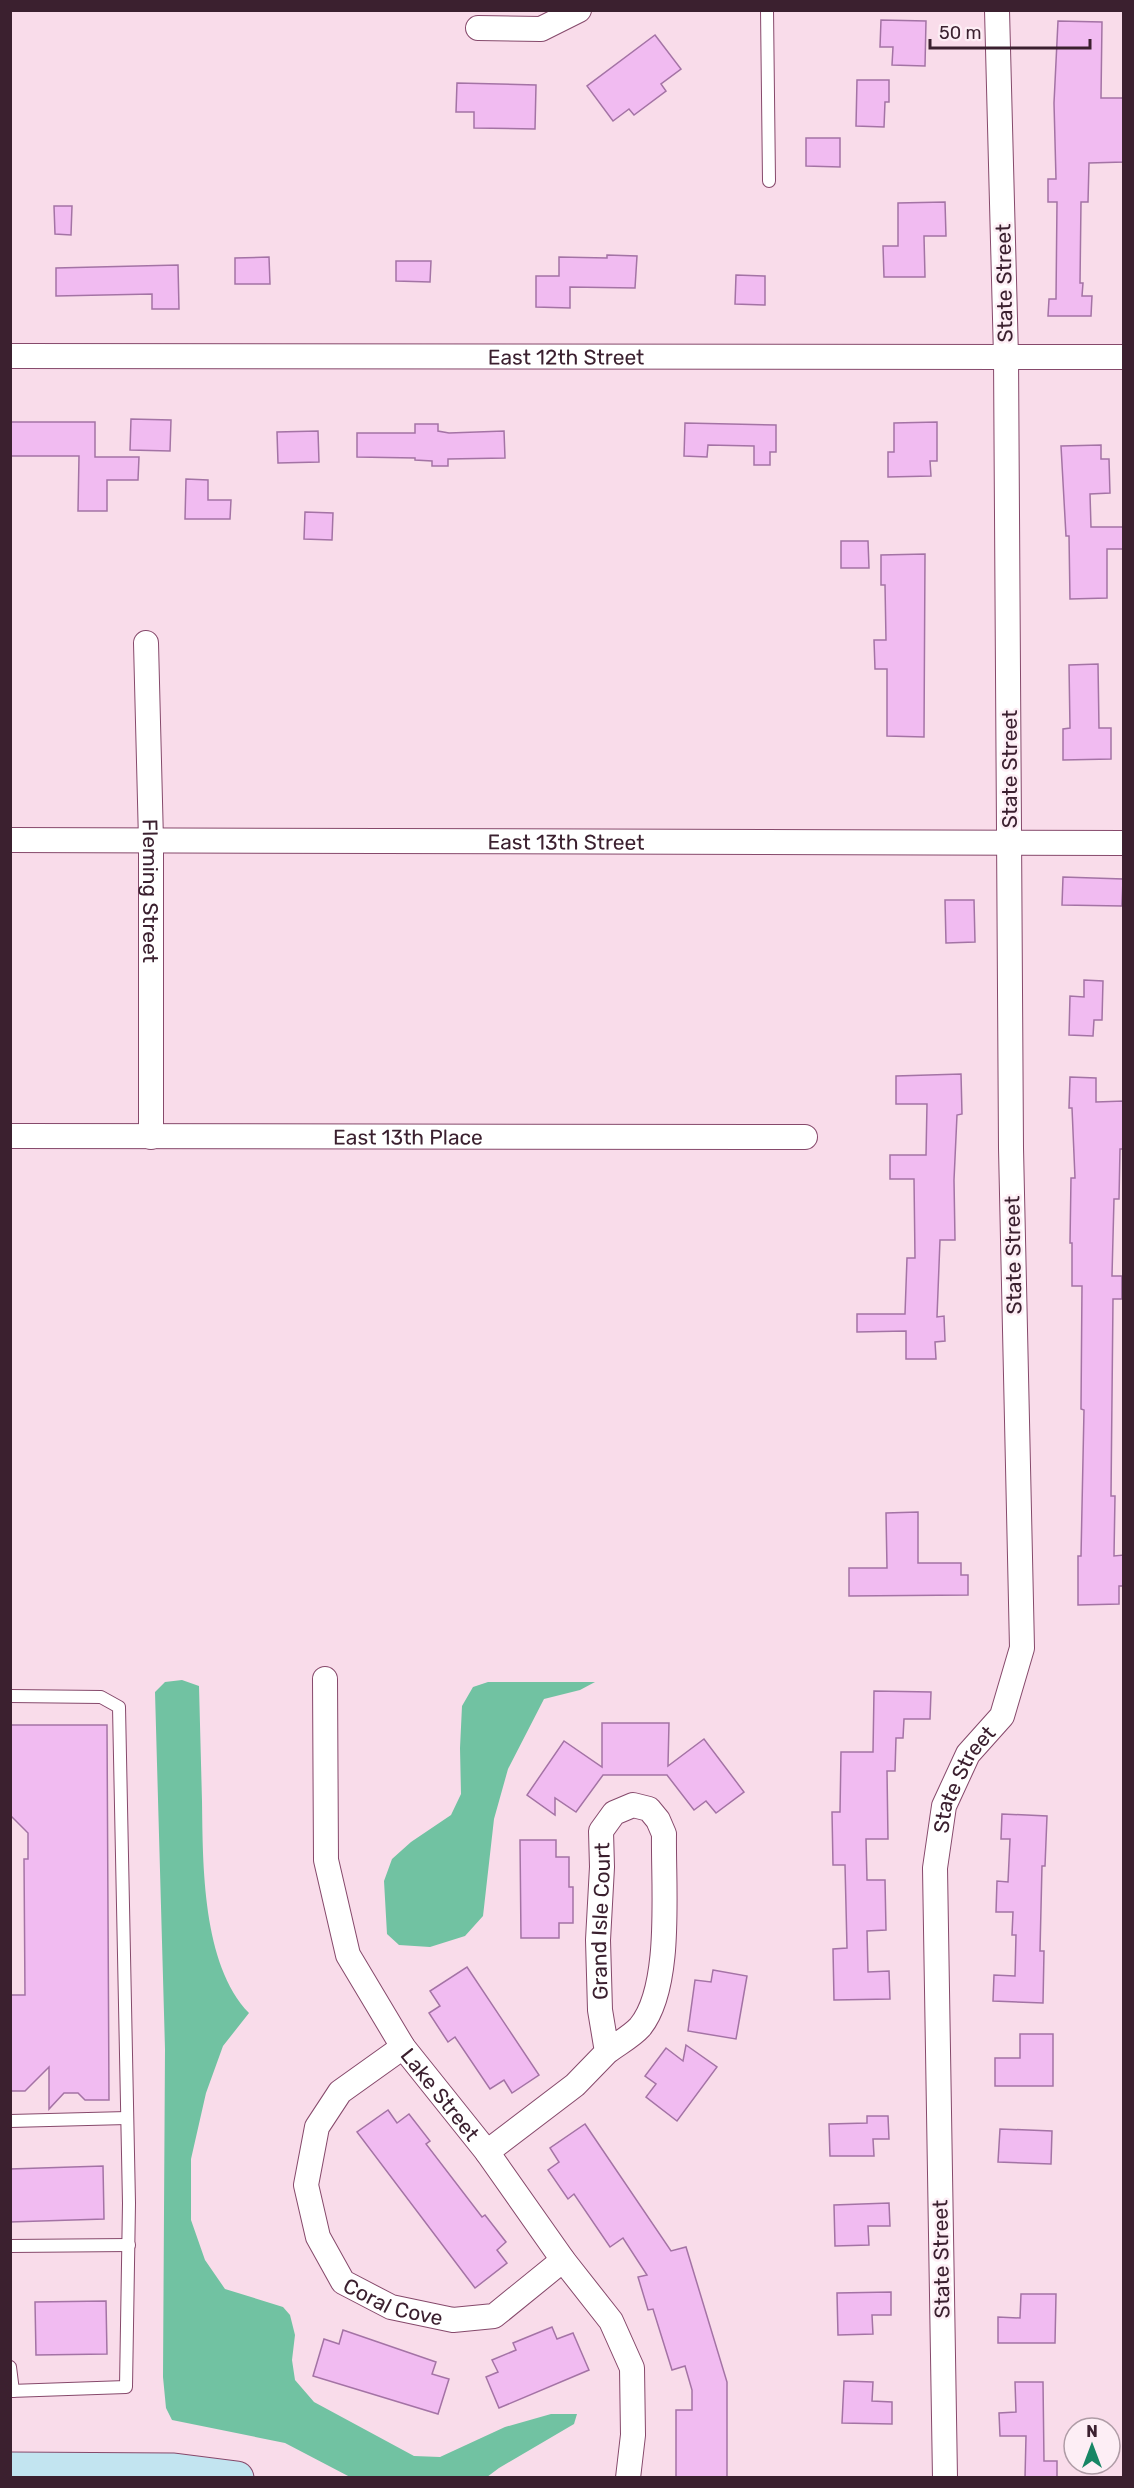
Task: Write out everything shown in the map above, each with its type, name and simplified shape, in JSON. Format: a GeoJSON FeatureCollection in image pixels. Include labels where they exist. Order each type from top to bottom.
{"type":"FeatureCollection","features":[{"type":"Feature","properties":{"kind":"street"},"geometry":{"type":"LineString","coordinates":[[478,28],[542,29],[579,10]]}},
{"type":"Feature","properties":{"kind":"street","name":"State Street"},"geometry":{"type":"LineString","coordinates":[[945,2478],[935,1868],[944,1806],[968,1754],[1002,1716],[1022,1648],[1011,1148],[1006,357],[997,10]]}},
{"type":"Feature","properties":{"kind":"street","name":"East 12th Street"},"geometry":{"type":"LineString","coordinates":[[10,356],[1124,357]]}},
{"type":"Feature","properties":{"kind":"street","name":"Fleming Street"},"geometry":{"type":"LineString","coordinates":[[146,643],[151,841],[151,1137]]}},
{"type":"Feature","properties":{"kind":"street","name":"East 13th Street"},"geometry":{"type":"LineString","coordinates":[[10,840],[1124,843]]}},
{"type":"Feature","properties":{"kind":"street","name":"East 13th Place"},"geometry":{"type":"LineString","coordinates":[[10,1136],[805,1137]]}},
{"type":"Feature","properties":{"kind":"street","name":"Lake Street"},"geometry":{"type":"LineString","coordinates":[[325,1679],[326,1860],[348,1954],[403,2047],[487,2152],[563,2260],[611,2321],[632,2368],[633,2435],[628,2478]]}},
{"type":"Feature","properties":{"kind":"street","name":"Grand Isle Court"},"geometry":{"type":"LineString","coordinates":[[487,2152],[575,2085],[607,2052],[639,2028],[654,2003],[661,1977],[664,1834],[658,1820],[649,1809],[633,1805],[614,1813],[601,1831],[602,1867],[598,1940],[600,2010],[607,2052]]}},
{"type":"Feature","properties":{"kind":"street","name":"Coral Cove"},"geometry":{"type":"LineString","coordinates":[[403,2047],[340,2092],[317,2127],[306,2185],[318,2237],[342,2282],[391,2307],[453,2319],[494,2316],[563,2260]]}},
{"type":"Feature","properties":{"kind":"street"},"geometry":{"type":"LineString","coordinates":[[10,2469],[174,2470],[237,2478]]}},
{"type":"Feature","properties":{"kind":"lane"},"geometry":{"type":"LineString","coordinates":[[767,10],[769,181]]}},
{"type":"Feature","properties":{"kind":"lane"},"geometry":{"type":"LineString","coordinates":[[10,1696],[100,1697],[119,1707],[129,2245],[126,2387],[12,2391],[10,2367]]}},
{"type":"Feature","properties":{"kind":"lane"},"geometry":{"type":"LineString","coordinates":[[10,2121],[128,2118]]}},
{"type":"Feature","properties":{"kind":"lane"},"geometry":{"type":"LineString","coordinates":[[10,2246],[129,2245]]}},
{"type":"Feature","properties":{"kind":"shaded area"},"geometry":{"type":"Polygon","coordinates":[[[182,1680],[199,1686],[203,1854],[208,1913],[222,1968],[234,1992],[249,2013],[223,2046],[206,2093],[191,2159],[191,2220],[205,2260],[225,2289],[283,2307],[290,2315],[295,2335],[292,2360],[295,2380],[314,2402],[414,2456],[440,2457],[505,2427],[551,2414],[577,2414],[574,2424],[487,2477],[350,2477],[285,2443],[172,2420],[166,2408],[163,2377],[165,2049],[155,1692],[165,1682],[182,1680]]]}},
{"type":"Feature","properties":{"kind":"shaded area"},"geometry":{"type":"Polygon","coordinates":[[[488,1682],[595,1682],[580,1690],[544,1699],[508,1769],[494,1819],[483,1916],[465,1936],[430,1947],[399,1945],[387,1934],[384,1881],[392,1859],[411,1842],[451,1815],[461,1794],[462,1706],[473,1687],[488,1682]]]}},
{"type":"Feature","properties":{"kind":"building"},"geometry":{"type":"Polygon","coordinates":[[[881,20],[926,21],[925,66],[892,65],[893,47],[880,47],[881,20]]]}},
{"type":"Feature","properties":{"kind":"building"},"geometry":{"type":"Polygon","coordinates":[[[1058,21],[1102,22],[1101,98],[1124,98],[1124,162],[1089,163],[1088,202],[1081,202],[1080,283],[1083,283],[1082,296],[1092,296],[1091,316],[1048,316],[1049,299],[1056,299],[1057,202],[1048,202],[1048,179],[1056,179],[1054,103],[1058,21]]]}},
{"type":"Feature","properties":{"kind":"building"},"geometry":{"type":"Polygon","coordinates":[[[655,35],[681,69],[661,84],[666,91],[634,115],[629,109],[613,121],[587,86],[655,35]]]}},
{"type":"Feature","properties":{"kind":"building"},"geometry":{"type":"Polygon","coordinates":[[[857,80],[889,80],[889,102],[885,102],[884,127],[856,126],[857,80]]]}},
{"type":"Feature","properties":{"kind":"building"},"geometry":{"type":"Polygon","coordinates":[[[457,83],[536,85],[535,129],[474,128],[474,112],[456,112],[457,83]]]}},
{"type":"Feature","properties":{"kind":"building"},"geometry":{"type":"Polygon","coordinates":[[[806,138],[840,138],[840,167],[806,166],[806,138]]]}},
{"type":"Feature","properties":{"kind":"building"},"geometry":{"type":"Polygon","coordinates":[[[945,202],[946,236],[924,236],[925,277],[884,277],[883,246],[898,246],[898,203],[945,202]]]}},
{"type":"Feature","properties":{"kind":"building"},"geometry":{"type":"Polygon","coordinates":[[[54,206],[72,206],[71,235],[55,234],[54,206]]]}},
{"type":"Feature","properties":{"kind":"building"},"geometry":{"type":"Polygon","coordinates":[[[607,255],[637,256],[635,288],[570,287],[570,308],[536,307],[536,276],[559,276],[559,257],[607,258],[607,255]]]}},
{"type":"Feature","properties":{"kind":"building"},"geometry":{"type":"Polygon","coordinates":[[[269,257],[270,284],[235,284],[235,258],[269,257]]]}},
{"type":"Feature","properties":{"kind":"building"},"geometry":{"type":"Polygon","coordinates":[[[396,261],[431,261],[430,282],[396,281],[396,261]]]}},
{"type":"Feature","properties":{"kind":"building"},"geometry":{"type":"Polygon","coordinates":[[[178,265],[179,309],[152,309],[152,294],[56,296],[56,268],[178,265]]]}},
{"type":"Feature","properties":{"kind":"building"},"geometry":{"type":"Polygon","coordinates":[[[736,275],[765,276],[765,305],[735,304],[736,275]]]}},
{"type":"Feature","properties":{"kind":"building"},"geometry":{"type":"Polygon","coordinates":[[[131,419],[171,420],[170,451],[130,450],[131,419]]]}},
{"type":"Feature","properties":{"kind":"building"},"geometry":{"type":"Polygon","coordinates":[[[10,422],[95,422],[95,457],[139,457],[138,480],[107,480],[107,511],[78,511],[79,456],[10,456],[10,422]]]}},
{"type":"Feature","properties":{"kind":"building"},"geometry":{"type":"Polygon","coordinates":[[[937,422],[937,461],[930,461],[931,476],[888,477],[888,452],[894,452],[894,423],[937,422]]]}},
{"type":"Feature","properties":{"kind":"building"},"geometry":{"type":"Polygon","coordinates":[[[685,423],[776,425],[776,452],[770,452],[770,465],[754,465],[754,446],[708,445],[707,457],[684,456],[685,423]]]}},
{"type":"Feature","properties":{"kind":"building"},"geometry":{"type":"Polygon","coordinates":[[[415,424],[438,424],[438,431],[449,433],[504,431],[505,458],[448,459],[448,466],[432,466],[432,461],[415,460],[415,458],[357,457],[357,433],[415,433],[415,424]]]}},
{"type":"Feature","properties":{"kind":"building"},"geometry":{"type":"Polygon","coordinates":[[[318,431],[319,462],[278,463],[277,432],[318,431]]]}},
{"type":"Feature","properties":{"kind":"building"},"geometry":{"type":"Polygon","coordinates":[[[1101,445],[1101,459],[1109,459],[1110,493],[1090,494],[1091,527],[1124,527],[1124,549],[1107,549],[1107,598],[1070,599],[1069,536],[1066,536],[1061,446],[1101,445]]]}},
{"type":"Feature","properties":{"kind":"building"},"geometry":{"type":"Polygon","coordinates":[[[186,479],[208,480],[208,500],[231,500],[230,519],[185,519],[186,479]]]}},
{"type":"Feature","properties":{"kind":"building"},"geometry":{"type":"Polygon","coordinates":[[[305,512],[333,513],[332,540],[304,539],[305,512]]]}},
{"type":"Feature","properties":{"kind":"building"},"geometry":{"type":"Polygon","coordinates":[[[841,541],[868,541],[869,568],[841,568],[841,541]]]}},
{"type":"Feature","properties":{"kind":"building"},"geometry":{"type":"Polygon","coordinates":[[[925,554],[924,737],[887,736],[887,669],[875,669],[874,640],[886,640],[885,585],[881,585],[881,555],[925,554]]]}},
{"type":"Feature","properties":{"kind":"building"},"geometry":{"type":"Polygon","coordinates":[[[1098,664],[1099,728],[1111,728],[1111,759],[1063,760],[1063,729],[1070,728],[1069,665],[1098,664]]]}},
{"type":"Feature","properties":{"kind":"building"},"geometry":{"type":"Polygon","coordinates":[[[1063,877],[1123,879],[1122,906],[1062,905],[1063,877]]]}},
{"type":"Feature","properties":{"kind":"building"},"geometry":{"type":"Polygon","coordinates":[[[945,900],[974,900],[975,942],[946,943],[945,900]]]}},
{"type":"Feature","properties":{"kind":"building"},"geometry":{"type":"Polygon","coordinates":[[[1084,980],[1103,981],[1102,1020],[1094,1020],[1093,1036],[1069,1035],[1070,996],[1084,997],[1084,980]]]}},
{"type":"Feature","properties":{"kind":"building"},"geometry":{"type":"Polygon","coordinates":[[[961,1074],[962,1114],[957,1115],[954,1180],[955,1240],[940,1240],[937,1317],[944,1316],[945,1341],[935,1342],[936,1359],[906,1359],[906,1331],[857,1332],[857,1314],[905,1314],[907,1258],[915,1258],[914,1179],[890,1179],[890,1155],[926,1155],[927,1104],[896,1104],[896,1076],[961,1074]]]}},
{"type":"Feature","properties":{"kind":"building"},"geometry":{"type":"Polygon","coordinates":[[[1070,1077],[1096,1078],[1096,1102],[1124,1101],[1124,1149],[1120,1149],[1119,1199],[1114,1199],[1112,1276],[1122,1276],[1122,1299],[1113,1299],[1111,1496],[1115,1496],[1114,1556],[1124,1555],[1124,1586],[1119,1586],[1119,1604],[1078,1605],[1084,1410],[1081,1409],[1082,1286],[1072,1286],[1072,1243],[1070,1243],[1071,1178],[1075,1178],[1072,1108],[1069,1108],[1070,1077]]]}},
{"type":"Feature","properties":{"kind":"building"},"geometry":{"type":"Polygon","coordinates":[[[918,1512],[918,1563],[961,1563],[961,1575],[968,1575],[968,1595],[849,1596],[849,1568],[887,1568],[886,1513],[918,1512]]]}},
{"type":"Feature","properties":{"kind":"building"},"geometry":{"type":"Polygon","coordinates":[[[874,1691],[931,1692],[930,1719],[904,1719],[903,1738],[896,1738],[895,1771],[887,1771],[888,1839],[866,1839],[867,1880],[885,1880],[886,1930],[867,1931],[868,1972],[889,1971],[890,1999],[834,2000],[833,1949],[847,1948],[845,1865],[833,1865],[832,1812],[840,1812],[841,1752],[873,1752],[874,1691]]]}},
{"type":"Feature","properties":{"kind":"building"},"geometry":{"type":"Polygon","coordinates":[[[602,1723],[669,1723],[668,1766],[704,1739],[744,1792],[716,1813],[706,1801],[694,1810],[667,1775],[603,1775],[576,1812],[555,1798],[555,1815],[527,1795],[564,1741],[602,1767],[602,1723]]]}},
{"type":"Feature","properties":{"kind":"building"},"geometry":{"type":"Polygon","coordinates":[[[10,1725],[107,1725],[109,2100],[85,2100],[78,2093],[64,2093],[49,2109],[49,2067],[25,2091],[10,2091],[10,1995],[25,1995],[24,1859],[28,1859],[28,1833],[10,1815],[10,1725]]]}},
{"type":"Feature","properties":{"kind":"building"},"geometry":{"type":"Polygon","coordinates":[[[1002,1814],[1047,1816],[1045,1866],[1042,1866],[1040,1951],[1044,1951],[1043,2003],[993,2001],[994,1975],[1015,1976],[1016,1935],[1012,1935],[1013,1912],[996,1912],[997,1881],[1008,1882],[1010,1839],[1001,1839],[1002,1814]]]}},
{"type":"Feature","properties":{"kind":"building"},"geometry":{"type":"Polygon","coordinates":[[[520,1840],[556,1840],[556,1857],[569,1857],[569,1887],[573,1887],[573,1923],[559,1923],[559,1938],[521,1938],[520,1840]]]}},
{"type":"Feature","properties":{"kind":"building"},"geometry":{"type":"Polygon","coordinates":[[[467,1967],[539,2075],[512,2093],[504,2080],[490,2089],[455,2037],[448,2042],[429,2013],[440,2006],[430,1991],[467,1967]]]}},
{"type":"Feature","properties":{"kind":"building"},"geometry":{"type":"Polygon","coordinates":[[[713,1970],[747,1976],[736,2039],[688,2031],[695,1980],[711,1982],[713,1970]]]}},
{"type":"Feature","properties":{"kind":"building"},"geometry":{"type":"Polygon","coordinates":[[[1020,2034],[1053,2034],[1053,2086],[995,2086],[995,2058],[1020,2058],[1020,2034]]]}},
{"type":"Feature","properties":{"kind":"building"},"geometry":{"type":"Polygon","coordinates":[[[686,2045],[717,2067],[677,2121],[646,2097],[656,2084],[645,2076],[666,2048],[683,2061],[686,2045]]]}},
{"type":"Feature","properties":{"kind":"building"},"geometry":{"type":"Polygon","coordinates":[[[388,2110],[397,2123],[409,2114],[430,2141],[426,2144],[482,2217],[485,2215],[506,2242],[497,2250],[507,2263],[475,2288],[357,2132],[388,2110]]]}},
{"type":"Feature","properties":{"kind":"building"},"geometry":{"type":"Polygon","coordinates":[[[867,2116],[888,2116],[889,2139],[873,2139],[874,2156],[830,2156],[829,2124],[867,2123],[867,2116]]]}},
{"type":"Feature","properties":{"kind":"building"},"geometry":{"type":"Polygon","coordinates":[[[585,2124],[671,2251],[686,2247],[727,2382],[727,2478],[676,2478],[676,2410],[692,2410],[692,2390],[685,2366],[672,2370],[653,2309],[648,2310],[638,2277],[647,2275],[623,2238],[610,2247],[574,2194],[568,2199],[548,2170],[559,2162],[550,2148],[585,2124]]]}},
{"type":"Feature","properties":{"kind":"building"},"geometry":{"type":"Polygon","coordinates":[[[1000,2129],[1052,2131],[1051,2164],[998,2162],[1000,2129]]]}},
{"type":"Feature","properties":{"kind":"building"},"geometry":{"type":"Polygon","coordinates":[[[103,2166],[104,2219],[10,2222],[10,2169],[103,2166]]]}},
{"type":"Feature","properties":{"kind":"building"},"geometry":{"type":"Polygon","coordinates":[[[889,2203],[890,2226],[868,2226],[869,2245],[835,2246],[834,2205],[889,2203]]]}},
{"type":"Feature","properties":{"kind":"building"},"geometry":{"type":"Polygon","coordinates":[[[891,2292],[891,2315],[872,2315],[873,2334],[838,2335],[837,2293],[891,2292]]]}},
{"type":"Feature","properties":{"kind":"building"},"geometry":{"type":"Polygon","coordinates":[[[1021,2294],[1056,2294],[1055,2343],[998,2343],[998,2317],[1020,2318],[1021,2294]]]}},
{"type":"Feature","properties":{"kind":"building"},"geometry":{"type":"Polygon","coordinates":[[[106,2301],[107,2354],[36,2355],[35,2302],[106,2301]]]}},
{"type":"Feature","properties":{"kind":"building"},"geometry":{"type":"Polygon","coordinates":[[[552,2327],[557,2339],[573,2333],[589,2370],[499,2408],[486,2377],[498,2372],[492,2360],[516,2350],[513,2343],[552,2327]]]}},
{"type":"Feature","properties":{"kind":"building"},"geometry":{"type":"Polygon","coordinates":[[[343,2330],[436,2362],[432,2374],[449,2379],[438,2414],[313,2376],[324,2339],[339,2344],[343,2330]]]}},
{"type":"Feature","properties":{"kind":"building"},"geometry":{"type":"Polygon","coordinates":[[[844,2381],[873,2382],[872,2401],[892,2402],[892,2424],[842,2423],[844,2381]]]}},
{"type":"Feature","properties":{"kind":"building"},"geometry":{"type":"Polygon","coordinates":[[[1015,2382],[1043,2382],[1044,2461],[1057,2461],[1057,2478],[1025,2478],[1026,2436],[1000,2436],[999,2413],[1016,2412],[1015,2382]]]}}]}
